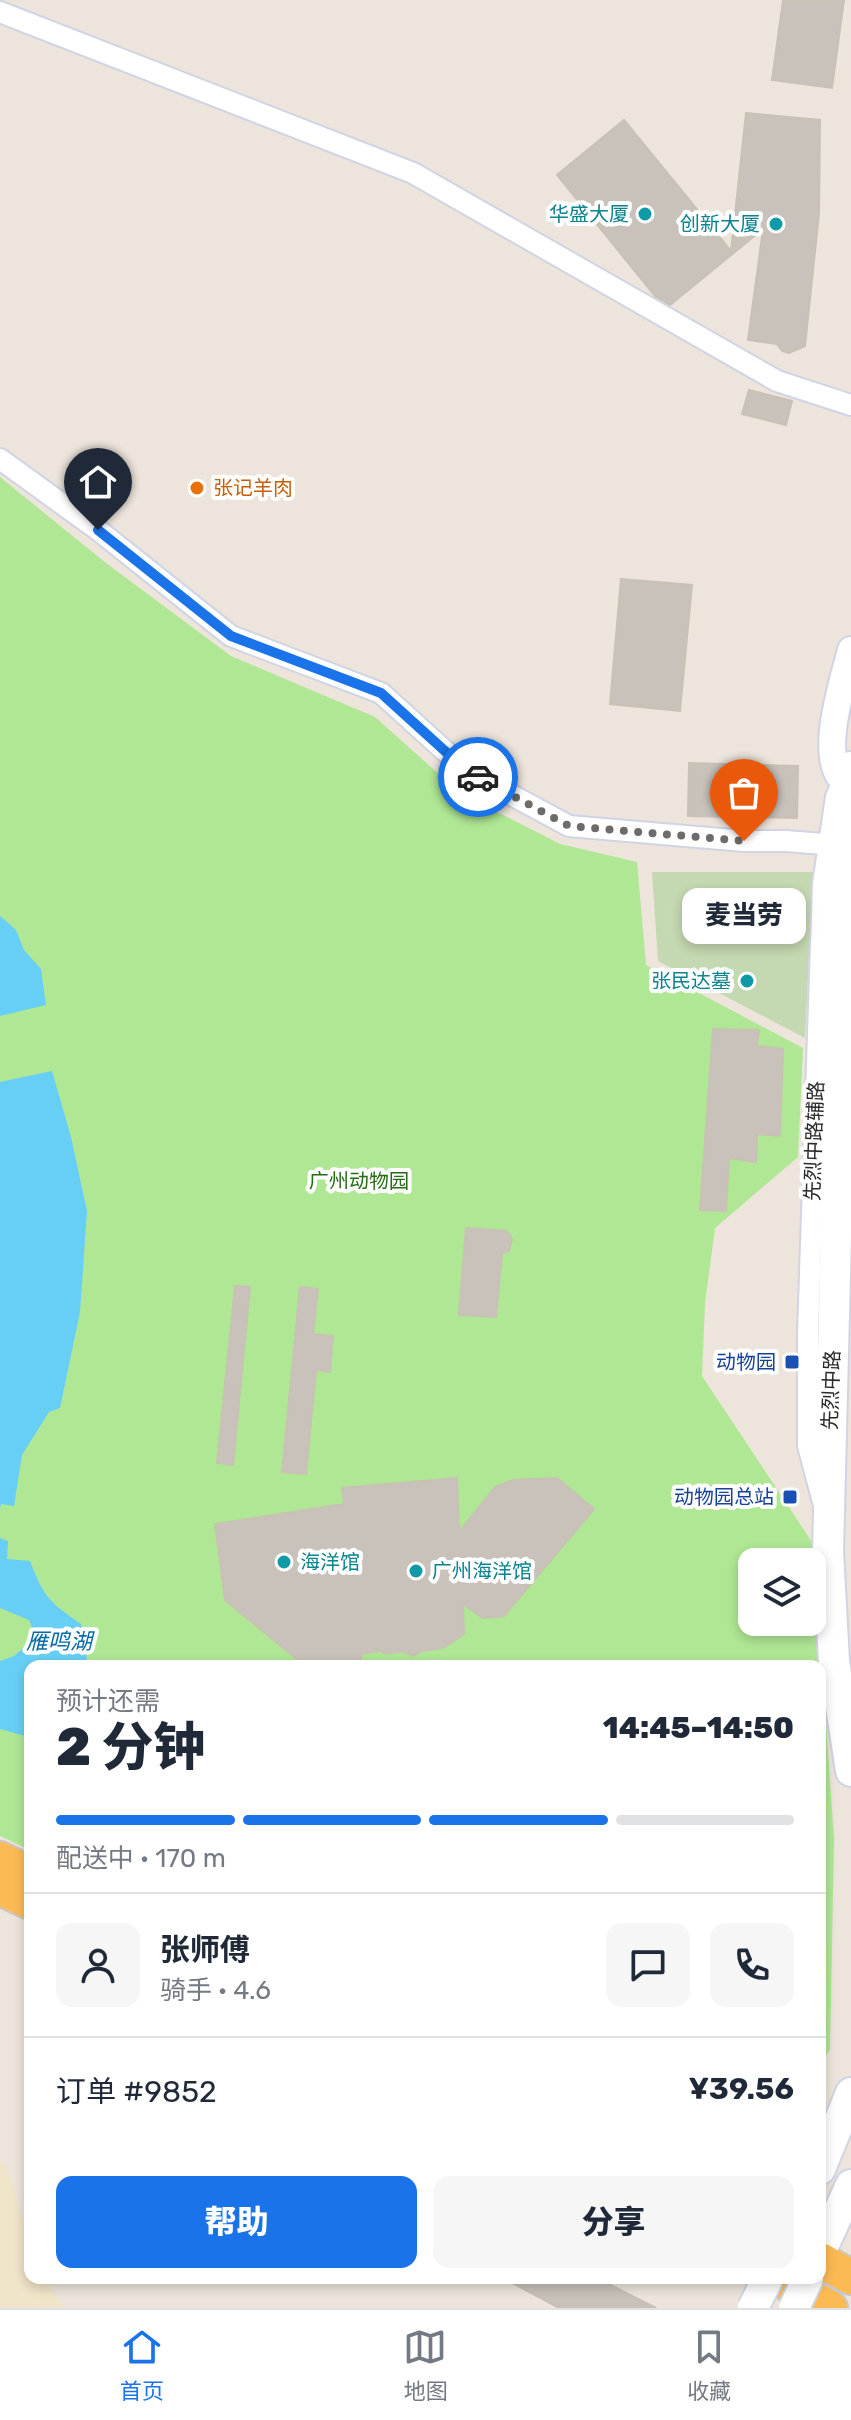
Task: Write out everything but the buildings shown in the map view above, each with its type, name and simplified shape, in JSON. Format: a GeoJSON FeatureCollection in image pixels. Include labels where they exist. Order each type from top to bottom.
{"type":"FeatureCollection","features":[{"type":"Feature","properties":{"kind":"highway"},"geometry":{"type":"LineString","coordinates":[[0,1859],[24,1871]]}},
{"type":"Feature","properties":{"kind":"highway"},"geometry":{"type":"LineString","coordinates":[[0,1888],[24,1899]]}},
{"type":"Feature","properties":{"kind":"highway"},"geometry":{"type":"LineString","coordinates":[[826,2263],[851,2277]]}},
{"type":"Feature","properties":{"kind":"highway"},"geometry":{"type":"LineString","coordinates":[[761,2284],[796,2308]]}},
{"type":"Feature","properties":{"kind":"highway"},"geometry":{"type":"LineString","coordinates":[[788,2284],[830,2308]]}},
{"type":"Feature","properties":{"kind":"main road","name":"先烈中路"},"geometry":{"type":"LineString","coordinates":[[849,777],[838,845],[847,952],[825,1180],[830,1624],[851,1771]]}},
{"type":"Feature","properties":{"kind":"main road"},"geometry":{"type":"LineString","coordinates":[[826,2154],[851,2093]]}},
{"type":"Feature","properties":{"kind":"main road"},"geometry":{"type":"LineString","coordinates":[[826,2241],[851,2185]]}},
{"type":"Feature","properties":{"kind":"main road"},"geometry":{"type":"LineString","coordinates":[[753,2308],[765,2284]]}},
{"type":"Feature","properties":{"kind":"main road"},"geometry":{"type":"LineString","coordinates":[[796,2308],[806,2284]]}},
{"type":"Feature","properties":{"kind":"street"},"geometry":{"type":"LineString","coordinates":[[0,12],[413,173],[777,381],[851,405]]}},
{"type":"Feature","properties":{"kind":"street"},"geometry":{"type":"LineString","coordinates":[[0,459],[98,530],[231,636],[381,693],[467,771],[569,826],[744,841],[838,845]]}},
{"type":"Feature","properties":{"kind":"street"},"geometry":{"type":"LineString","coordinates":[[849,777],[835,772],[832,761],[834,724],[851,650]]}},
{"type":"Feature","properties":{"kind":"street","name":"先烈中路辅路"},"geometry":{"type":"LineString","coordinates":[[825,1180],[821,925],[838,845]]}},
{"type":"Feature","properties":{"kind":"shaded area"},"geometry":{"type":"Polygon","coordinates":[[[0,2160],[7,2167],[24,2222],[24,2284],[49,2284],[64,2308],[0,2308],[0,2160]]]}},
{"type":"Feature","properties":{"kind":"green space","name":"广州动物园"},"geometry":{"type":"Polygon","coordinates":[[[0,477],[106,563],[231,656],[375,717],[460,793],[560,844],[637,862],[646,965],[803,1048],[798,1157],[715,1228],[705,1303],[702,1376],[814,1545],[814,1548],[738,1548],[738,1636],[820,1636],[822,1660],[24,1660],[24,1847],[0,1836],[0,477]]]}},
{"type":"Feature","properties":{"kind":"green space"},"geometry":{"type":"Polygon","coordinates":[[[652,872],[813,872],[805,1038],[658,961],[652,872]]]}},
{"type":"Feature","properties":{"kind":"green space","name":"广州动物园"},"geometry":{"type":"Polygon","coordinates":[[[826,1722],[834,1840],[830,2050],[826,2056],[826,1722]]]}},
{"type":"Feature","properties":{"kind":"water"},"geometry":{"type":"Polygon","coordinates":[[[0,916],[16,930],[24,950],[41,969],[46,1005],[0,1016],[0,916]]]}},
{"type":"Feature","properties":{"kind":"water"},"geometry":{"type":"Polygon","coordinates":[[[52,1071],[71,1137],[87,1211],[80,1312],[60,1408],[49,1412],[22,1455],[14,1506],[1,1504],[0,1509],[0,1082],[52,1071]]]}},
{"type":"Feature","properties":{"kind":"water","name":"雁鸣湖"},"geometry":{"type":"Polygon","coordinates":[[[0,1538],[8,1541],[7,1559],[30,1561],[49,1598],[81,1624],[87,1660],[24,1660],[24,1736],[0,1729],[0,1661],[14,1656],[36,1637],[29,1620],[0,1608],[0,1538]]]}},
{"type":"Feature","properties":{"kind":"way so far"},"geometry":{"type":"LineString","coordinates":[[478,777],[569,826],[744,841]]}},
{"type":"Feature","properties":{"kind":"place","name":"华盛大厦"},"geometry":{"type":"Point","coordinates":[645,214]}},
{"type":"Feature","properties":{"kind":"place","name":"创新大厦"},"geometry":{"type":"Point","coordinates":[776,224]}},
{"type":"Feature","properties":{"kind":"place","name":"张记羊肉"},"geometry":{"type":"Point","coordinates":[197,488]}},
{"type":"Feature","properties":{"kind":"place","name":"麦当劳"},"geometry":{"type":"Point","coordinates":[744,841]}},
{"type":"Feature","properties":{"kind":"place","name":"张民达墓"},"geometry":{"type":"Point","coordinates":[747,981]}},
{"type":"Feature","properties":{"kind":"place","name":"动物园"},"geometry":{"type":"Point","coordinates":[792,1362]}},
{"type":"Feature","properties":{"kind":"place","name":"动物园总站"},"geometry":{"type":"Point","coordinates":[790,1497]}},
{"type":"Feature","properties":{"kind":"place","name":"海洋馆"},"geometry":{"type":"Point","coordinates":[284,1562]}},
{"type":"Feature","properties":{"kind":"place","name":"广州海洋馆"},"geometry":{"type":"Point","coordinates":[416,1571]}},
{"type":"Feature","properties":{"kind":"route"},"geometry":{"type":"LineString","coordinates":[[98,530],[231,636],[381,693],[467,771],[478,777]]}}]}
